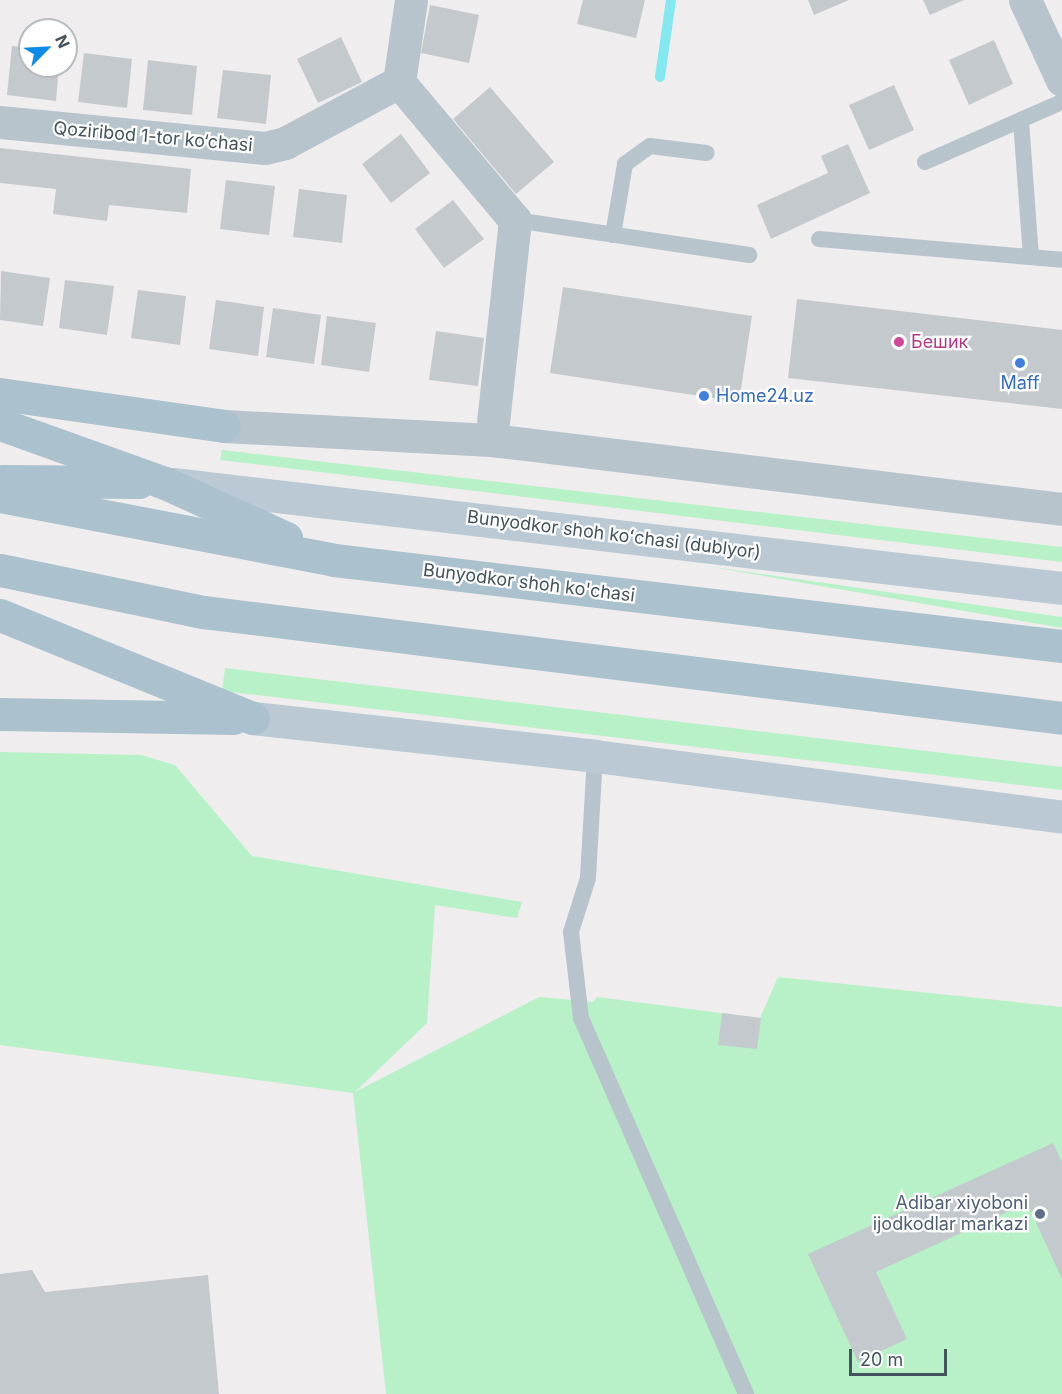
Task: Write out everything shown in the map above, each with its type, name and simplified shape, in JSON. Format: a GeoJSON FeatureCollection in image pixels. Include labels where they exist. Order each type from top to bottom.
{"type":"FeatureCollection","features":[{"type":"Feature","properties":{"kind":"main road"},"geometry":{"type":"LineString","coordinates":[[0,394],[224,426]]}},
{"type":"Feature","properties":{"kind":"main road"},"geometry":{"type":"LineString","coordinates":[[0,424],[165,483],[334,560]]}},
{"type":"Feature","properties":{"kind":"main road"},"geometry":{"type":"LineString","coordinates":[[0,481],[165,483]]}},
{"type":"Feature","properties":{"kind":"main road","name":"Bunyodkor shoh ko'chasi"},"geometry":{"type":"LineString","coordinates":[[0,496],[334,560],[1062,646]]}},
{"type":"Feature","properties":{"kind":"main road"},"geometry":{"type":"LineString","coordinates":[[0,570],[203,612],[1062,718]]}},
{"type":"Feature","properties":{"kind":"main road"},"geometry":{"type":"LineString","coordinates":[[0,615],[253,718]]}},
{"type":"Feature","properties":{"kind":"main road"},"geometry":{"type":"LineString","coordinates":[[0,714],[253,718]]}},
{"type":"Feature","properties":{"kind":"street"},"geometry":{"type":"LineString","coordinates":[[411,0],[399,82],[515,220],[491,440]]}},
{"type":"Feature","properties":{"kind":"street"},"geometry":{"type":"LineString","coordinates":[[1025,0],[1062,80]]}},
{"type":"Feature","properties":{"kind":"street","name":"Qoziribod 1-tor ko‘chasi"},"geometry":{"type":"LineString","coordinates":[[0,122],[265,147],[285,143],[399,82]]}},
{"type":"Feature","properties":{"kind":"street"},"geometry":{"type":"LineString","coordinates":[[224,426],[491,440],[1062,509]]}},
{"type":"Feature","properties":{"kind":"street","name":"Bunyodkor shoh koʻchasi (dublyor)"},"geometry":{"type":"LineString","coordinates":[[165,483],[1062,588]]}},
{"type":"Feature","properties":{"kind":"street"},"geometry":{"type":"LineString","coordinates":[[253,718],[596,756],[1062,817]]}},
{"type":"Feature","properties":{"kind":"lane"},"geometry":{"type":"LineString","coordinates":[[925,162],[1062,102]]}},
{"type":"Feature","properties":{"kind":"lane"},"geometry":{"type":"LineString","coordinates":[[1021,120],[1031,257]]}},
{"type":"Feature","properties":{"kind":"lane"},"geometry":{"type":"LineString","coordinates":[[613,235],[625,164],[650,146],[707,153]]}},
{"type":"Feature","properties":{"kind":"lane"},"geometry":{"type":"LineString","coordinates":[[515,220],[749,255]]}},
{"type":"Feature","properties":{"kind":"lane"},"geometry":{"type":"LineString","coordinates":[[819,240],[1062,260]]}},
{"type":"Feature","properties":{"kind":"lane"},"geometry":{"type":"LineString","coordinates":[[596,756],[588,878],[572,933],[581,1018],[746,1394]]}},
{"type":"Feature","properties":{"kind":"green space"},"geometry":{"type":"Polygon","coordinates":[[[222,450],[1062,547],[1062,562],[220,460],[222,450]]]}},
{"type":"Feature","properties":{"kind":"green space"},"geometry":{"type":"Polygon","coordinates":[[[706,566],[1062,617],[1062,628],[706,566]]]}},
{"type":"Feature","properties":{"kind":"green space"},"geometry":{"type":"Polygon","coordinates":[[[225,668],[1062,767],[1062,790],[222,691],[225,668]]]}},
{"type":"Feature","properties":{"kind":"green space"},"geometry":{"type":"Polygon","coordinates":[[[0,752],[141,755],[175,765],[252,856],[522,902],[517,918],[435,905],[427,1023],[355,1092],[539,997],[593,1002],[597,997],[760,1018],[778,977],[1062,1007],[1062,1394],[386,1394],[353,1093],[0,1045],[0,752]]]}},
{"type":"Feature","properties":{"kind":"building"},"geometry":{"type":"Polygon","coordinates":[[[583,0],[645,0],[636,38],[577,24],[583,0]]]}},
{"type":"Feature","properties":{"kind":"building"},"geometry":{"type":"Polygon","coordinates":[[[808,0],[849,0],[814,15],[808,0]]]}},
{"type":"Feature","properties":{"kind":"building"},"geometry":{"type":"Polygon","coordinates":[[[923,0],[964,0],[930,15],[923,0]]]}},
{"type":"Feature","properties":{"kind":"building"},"geometry":{"type":"Polygon","coordinates":[[[430,5],[479,15],[469,63],[421,53],[430,5]]]}},
{"type":"Feature","properties":{"kind":"building"},"geometry":{"type":"Polygon","coordinates":[[[341,37],[362,82],[318,103],[297,59],[341,37]]]}},
{"type":"Feature","properties":{"kind":"building"},"geometry":{"type":"Polygon","coordinates":[[[994,40],[1013,84],[969,105],[949,60],[994,40]]]}},
{"type":"Feature","properties":{"kind":"building"},"geometry":{"type":"Polygon","coordinates":[[[12,46],[18,47],[18,78],[58,78],[56,101],[7,95],[12,46]]]}},
{"type":"Feature","properties":{"kind":"building"},"geometry":{"type":"Polygon","coordinates":[[[84,53],[132,59],[127,108],[78,102],[84,53]]]}},
{"type":"Feature","properties":{"kind":"building"},"geometry":{"type":"Polygon","coordinates":[[[148,60],[197,66],[192,115],[143,110],[148,60]]]}},
{"type":"Feature","properties":{"kind":"building"},"geometry":{"type":"Polygon","coordinates":[[[223,70],[271,75],[266,124],[217,118],[223,70]]]}},
{"type":"Feature","properties":{"kind":"building"},"geometry":{"type":"Polygon","coordinates":[[[894,85],[914,130],[869,150],[849,105],[894,85]]]}},
{"type":"Feature","properties":{"kind":"building"},"geometry":{"type":"Polygon","coordinates":[[[490,87],[554,162],[516,194],[453,119],[490,87]]]}},
{"type":"Feature","properties":{"kind":"building"},"geometry":{"type":"Polygon","coordinates":[[[401,134],[430,173],[391,203],[362,164],[401,134]]]}},
{"type":"Feature","properties":{"kind":"building"},"geometry":{"type":"Polygon","coordinates":[[[848,144],[870,193],[771,239],[757,205],[828,173],[821,156],[848,144]]]}},
{"type":"Feature","properties":{"kind":"building"},"geometry":{"type":"Polygon","coordinates":[[[0,148],[191,169],[187,213],[109,205],[107,221],[53,214],[56,189],[0,183],[0,148]]]}},
{"type":"Feature","properties":{"kind":"building"},"geometry":{"type":"Polygon","coordinates":[[[226,180],[275,186],[269,235],[220,229],[226,180]]]}},
{"type":"Feature","properties":{"kind":"building"},"geometry":{"type":"Polygon","coordinates":[[[299,189],[347,195],[342,243],[293,237],[299,189]]]}},
{"type":"Feature","properties":{"kind":"building"},"geometry":{"type":"Polygon","coordinates":[[[453,200],[484,239],[444,268],[415,229],[453,200]]]}},
{"type":"Feature","properties":{"kind":"building"},"geometry":{"type":"Polygon","coordinates":[[[1,271],[50,278],[43,326],[0,320],[1,271]]]}},
{"type":"Feature","properties":{"kind":"building"},"geometry":{"type":"Polygon","coordinates":[[[65,280],[114,286],[107,335],[59,328],[65,280]]]}},
{"type":"Feature","properties":{"kind":"building"},"geometry":{"type":"Polygon","coordinates":[[[563,287],[752,316],[739,402],[550,373],[563,287]]]}},
{"type":"Feature","properties":{"kind":"building"},"geometry":{"type":"Polygon","coordinates":[[[138,290],[186,296],[180,345],[131,338],[138,290]]]}},
{"type":"Feature","properties":{"kind":"building"},"geometry":{"type":"Polygon","coordinates":[[[797,299],[1062,330],[1062,409],[788,378],[797,299]]]}},
{"type":"Feature","properties":{"kind":"building"},"geometry":{"type":"Polygon","coordinates":[[[216,300],[264,307],[258,356],[209,349],[216,300]]]}},
{"type":"Feature","properties":{"kind":"building"},"geometry":{"type":"Polygon","coordinates":[[[273,308],[321,315],[314,364],[266,357],[273,308]]]}},
{"type":"Feature","properties":{"kind":"building"},"geometry":{"type":"Polygon","coordinates":[[[327,316],[376,323],[369,372],[321,365],[327,316]]]}},
{"type":"Feature","properties":{"kind":"building"},"geometry":{"type":"Polygon","coordinates":[[[436,331],[484,338],[478,386],[429,380],[436,331]]]}},
{"type":"Feature","properties":{"kind":"building"},"geometry":{"type":"Polygon","coordinates":[[[722,1013],[761,1018],[757,1049],[718,1045],[722,1013]]]}},
{"type":"Feature","properties":{"kind":"building"},"geometry":{"type":"Polygon","coordinates":[[[1053,1143],[1062,1162],[1062,1279],[1027,1203],[876,1272],[907,1339],[858,1362],[808,1254],[1053,1143]]]}},
{"type":"Feature","properties":{"kind":"building"},"geometry":{"type":"Polygon","coordinates":[[[32,1270],[45,1292],[208,1275],[219,1394],[0,1394],[0,1274],[32,1270]]]}},
{"type":"Feature","properties":{"kind":"waterway"},"geometry":{"type":"LineString","coordinates":[[660,77],[671,0]]}},
{"type":"Feature","properties":{"kind":"place","name":"Бешик"},"geometry":{"type":"Point","coordinates":[899,342]}},
{"type":"Feature","properties":{"kind":"place","name":"Maff"},"geometry":{"type":"Point","coordinates":[1020,363]}},
{"type":"Feature","properties":{"kind":"place","name":"Home24.uz"},"geometry":{"type":"Point","coordinates":[704,396]}},
{"type":"Feature","properties":{"kind":"place","name":"Adibar xiyoboni ijodkodlar markazi"},"geometry":{"type":"Point","coordinates":[1040,1214]}}]}
